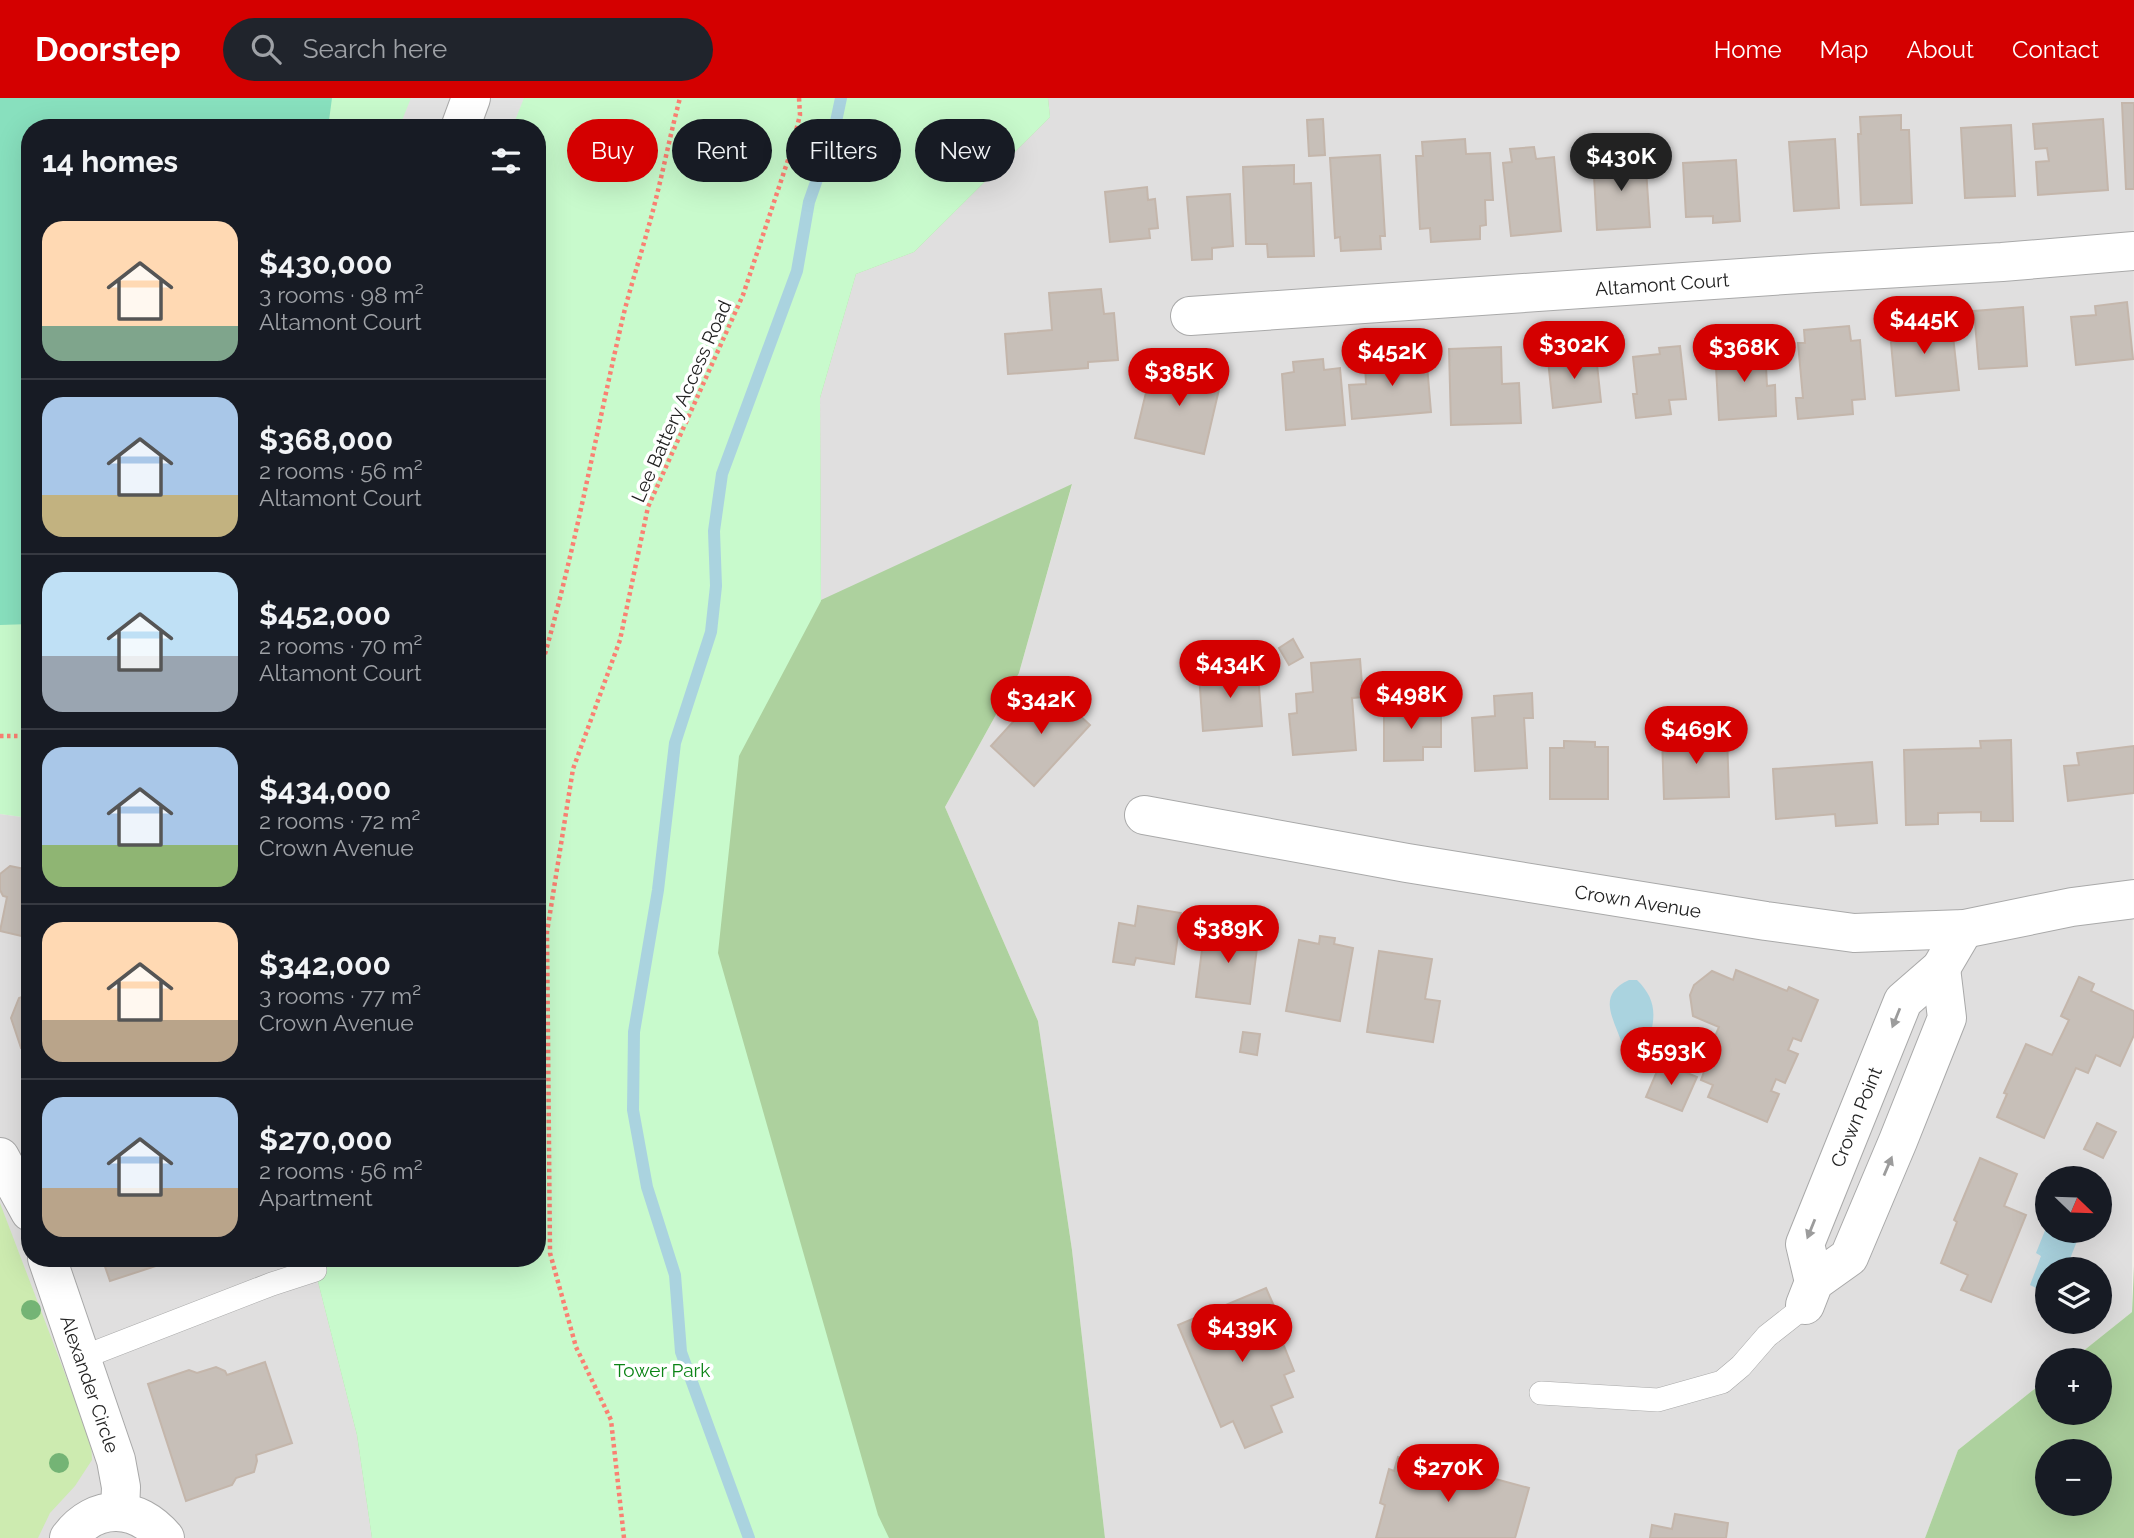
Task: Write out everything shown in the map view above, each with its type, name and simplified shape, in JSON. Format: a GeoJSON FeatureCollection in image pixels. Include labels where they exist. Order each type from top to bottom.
{"type":"FeatureCollection","features":[{"type":"Feature","properties":{"kind":"street"},"geometry":{"type":"LineString","coordinates":[[463,119],[471,98]]}},
{"type":"Feature","properties":{"kind":"street","name":"Altamont Court"},"geometry":{"type":"LineString","coordinates":[[1189,316],[2134,251]]}},
{"type":"Feature","properties":{"kind":"street","name":"Crown Avenue"},"geometry":{"type":"LineString","coordinates":[[1144,815],[1407,863],[1854,933],[1964,929],[2072,907],[2134,899]]}},
{"type":"Feature","properties":{"kind":"street","name":"Crown Point"},"geometry":{"type":"LineString","coordinates":[[1809,1295],[1805,1244],[1903,1001],[1941,968],[1964,929]]}},
{"type":"Feature","properties":{"kind":"street"},"geometry":{"type":"LineString","coordinates":[[0,1157],[21,1196]]}},
{"type":"Feature","properties":{"kind":"street","name":"Alexander Circle"},"geometry":{"type":"LineString","coordinates":[[50,1267],[116,1460],[121,1487],[120,1511]]}},
{"type":"Feature","properties":{"kind":"street"},"geometry":{"type":"LineString","coordinates":[[69,1538],[83,1522],[101,1514],[120,1511],[139,1516],[155,1526],[165,1538]]}},
{"type":"Feature","properties":{"kind":"lane"},"geometry":{"type":"LineString","coordinates":[[81,1359],[272,1284],[315,1270]]}},
{"type":"Feature","properties":{"kind":"lane"},"geometry":{"type":"LineString","coordinates":[[1541,1393],[1658,1400],[1722,1382],[1741,1366],[1809,1295]]}},
{"type":"Feature","properties":{"kind":"path"},"geometry":{"type":"LineString","coordinates":[[546,648],[569,565],[622,320],[648,231],[680,98]]}},
{"type":"Feature","properties":{"kind":"path","name":"Lee Battery Access Road"},"geometry":{"type":"LineString","coordinates":[[624,1538],[611,1419],[576,1347],[550,1253],[547,932],[573,769],[620,640],[648,507],[743,295],[791,151],[800,115],[799,98]]}},
{"type":"Feature","properties":{"kind":"path"},"geometry":{"type":"LineString","coordinates":[[0,736],[21,736]]}},
{"type":"Feature","properties":{"kind":"shaded area"},"geometry":{"type":"Polygon","coordinates":[[[411,98],[524,98],[516,119],[403,119],[411,98]]]}},
{"type":"Feature","properties":{"kind":"shaded area"},"geometry":{"type":"Polygon","coordinates":[[[1048,98],[2134,98],[2132,1312],[2112,1328],[2112,1257],[2035,1257],[2035,1334],[2104,1334],[2087,1348],[2035,1348],[2035,1389],[1958,1450],[1925,1538],[1105,1538],[1072,1250],[1038,1021],[945,807],[1019,673],[1072,485],[821,601],[820,398],[856,274],[914,252],[985,182],[1015,182],[1015,152],[1050,117],[1048,98]]]}},
{"type":"Feature","properties":{"kind":"shaded area"},"geometry":{"type":"Polygon","coordinates":[[[0,814],[21,817],[21,1267],[314,1267],[357,1435],[372,1538],[0,1538],[0,814]]]}},
{"type":"Feature","properties":{"kind":"green space","name":"Tower Park"},"geometry":{"type":"Polygon","coordinates":[[[0,98],[1048,98],[1050,117],[1015,152],[1015,119],[915,119],[915,182],[985,182],[914,252],[856,274],[820,398],[821,601],[739,756],[718,953],[878,1515],[889,1538],[372,1538],[357,1435],[314,1267],[546,1267],[546,119],[21,119],[21,817],[0,814],[0,98]]]}},
{"type":"Feature","properties":{"kind":"green space"},"geometry":{"type":"Polygon","coordinates":[[[0,98],[332,98],[329,119],[21,119],[21,624],[0,625],[0,98]]]}},
{"type":"Feature","properties":{"kind":"green space","name":"Tower Park"},"geometry":{"type":"Polygon","coordinates":[[[1048,98],[1050,117],[1015,152],[1015,119],[935,119],[1048,98]]]}},
{"type":"Feature","properties":{"kind":"green space","name":"Tower Park"},"geometry":{"type":"Polygon","coordinates":[[[915,123],[915,182],[985,182],[914,252],[856,274],[820,398],[821,600],[1072,484],[1019,673],[945,807],[1038,1021],[1072,1250],[1105,1538],[372,1538],[357,1435],[314,1267],[546,1267],[546,191],[596,182],[658,182],[658,171],[672,168],[672,182],[772,182],[772,149],[786,147],[786,182],[901,182],[901,125],[915,123]]]}},
{"type":"Feature","properties":{"kind":"green space"},"geometry":{"type":"Polygon","coordinates":[[[0,1203],[21,1258],[21,1267],[24,1267],[91,1442],[92,1460],[75,1486],[50,1513],[38,1538],[0,1538],[0,1203]]]}},
{"type":"Feature","properties":{"kind":"green space"},"geometry":{"type":"Polygon","coordinates":[[[2134,1266],[2134,1538],[1925,1538],[1958,1450],[2035,1389],[2035,1425],[2112,1425],[2112,1348],[2087,1348],[2104,1334],[2112,1334],[2112,1328],[2132,1312],[2134,1266]]]}},
{"type":"Feature","properties":{"kind":"water"},"geometry":{"type":"Polygon","coordinates":[[[1629,980],[1637,980],[1643,986],[1653,1011],[1653,1025],[1648,1043],[1637,1057],[1623,1047],[1610,1010],[1612,994],[1618,986],[1629,980]]]}},
{"type":"Feature","properties":{"kind":"water"},"geometry":{"type":"Polygon","coordinates":[[[2040,1243],[2076,1243],[2071,1257],[2041,1257],[2036,1253],[2040,1243]]]}},
{"type":"Feature","properties":{"kind":"water"},"geometry":{"type":"Polygon","coordinates":[[[2035,1272],[2035,1287],[2030,1285],[2035,1272]]]}},
{"type":"Feature","properties":{"kind":"building"},"geometry":{"type":"Polygon","coordinates":[[[2122,103],[2134,103],[2134,189],[2126,189],[2122,103]]]}},
{"type":"Feature","properties":{"kind":"building"},"geometry":{"type":"Polygon","coordinates":[[[1901,115],[1901,130],[1909,130],[1912,203],[1861,205],[1858,134],[1861,134],[1860,117],[1901,115]]]}},
{"type":"Feature","properties":{"kind":"building"},"geometry":{"type":"Polygon","coordinates":[[[1323,119],[1325,155],[1309,156],[1307,120],[1323,119]]]}},
{"type":"Feature","properties":{"kind":"building"},"geometry":{"type":"Polygon","coordinates":[[[2103,119],[2108,190],[2038,195],[2036,162],[2049,161],[2047,148],[2035,149],[2033,124],[2103,119]]]}},
{"type":"Feature","properties":{"kind":"building"},"geometry":{"type":"Polygon","coordinates":[[[2011,125],[2015,196],[1965,198],[1961,128],[2011,125]]]}},
{"type":"Feature","properties":{"kind":"building"},"geometry":{"type":"Polygon","coordinates":[[[1465,139],[1466,154],[1490,153],[1493,200],[1485,200],[1486,225],[1480,226],[1480,239],[1431,242],[1430,228],[1420,229],[1416,156],[1423,156],[1422,142],[1465,139]]]}},
{"type":"Feature","properties":{"kind":"building"},"geometry":{"type":"Polygon","coordinates":[[[1835,139],[1839,208],[1794,211],[1789,142],[1835,139]]]}},
{"type":"Feature","properties":{"kind":"building"},"geometry":{"type":"Polygon","coordinates":[[[1534,147],[1536,159],[1554,157],[1561,231],[1511,236],[1503,163],[1512,162],[1510,149],[1534,147]]]}},
{"type":"Feature","properties":{"kind":"building"},"geometry":{"type":"Polygon","coordinates":[[[1380,155],[1385,236],[1380,236],[1381,249],[1341,251],[1340,237],[1335,238],[1330,158],[1380,155]]]}},
{"type":"Feature","properties":{"kind":"building"},"geometry":{"type":"Polygon","coordinates":[[[1645,155],[1650,227],[1597,230],[1593,158],[1645,155]]]}},
{"type":"Feature","properties":{"kind":"building"},"geometry":{"type":"Polygon","coordinates":[[[1736,160],[1740,221],[1713,223],[1713,216],[1686,217],[1683,163],[1736,160]]]}},
{"type":"Feature","properties":{"kind":"building"},"geometry":{"type":"Polygon","coordinates":[[[1294,165],[1294,184],[1311,183],[1314,256],[1268,257],[1267,244],[1246,244],[1243,167],[1294,165]]]}},
{"type":"Feature","properties":{"kind":"building"},"geometry":{"type":"Polygon","coordinates":[[[1147,187],[1148,200],[1155,199],[1158,228],[1149,229],[1150,238],[1110,242],[1105,192],[1147,187]]]}},
{"type":"Feature","properties":{"kind":"building"},"geometry":{"type":"Polygon","coordinates":[[[1230,194],[1233,246],[1212,248],[1212,259],[1192,260],[1187,197],[1230,194]]]}},
{"type":"Feature","properties":{"kind":"building"},"geometry":{"type":"Polygon","coordinates":[[[1101,289],[1104,314],[1114,313],[1118,360],[1088,362],[1088,368],[1008,374],[1005,334],[1052,330],[1049,293],[1101,289]]]}},
{"type":"Feature","properties":{"kind":"building"},"geometry":{"type":"Polygon","coordinates":[[[2127,302],[2133,359],[2076,365],[2071,317],[2096,315],[2095,306],[2127,302]]]}},
{"type":"Feature","properties":{"kind":"building"},"geometry":{"type":"Polygon","coordinates":[[[2023,307],[2027,366],[1979,369],[1974,311],[2023,307]]]}},
{"type":"Feature","properties":{"kind":"building"},"geometry":{"type":"Polygon","coordinates":[[[1944,314],[1945,327],[1952,327],[1959,390],[1896,396],[1890,332],[1897,331],[1896,319],[1944,314]]]}},
{"type":"Feature","properties":{"kind":"building"},"geometry":{"type":"Polygon","coordinates":[[[1849,326],[1851,341],[1860,340],[1865,399],[1852,400],[1853,414],[1798,419],[1796,398],[1803,398],[1798,343],[1805,343],[1804,330],[1849,326]]]}},
{"type":"Feature","properties":{"kind":"building"},"geometry":{"type":"Polygon","coordinates":[[[1680,346],[1686,399],[1669,400],[1671,414],[1636,418],[1633,394],[1637,394],[1633,357],[1660,354],[1659,348],[1680,346]]]}},
{"type":"Feature","properties":{"kind":"building"},"geometry":{"type":"Polygon","coordinates":[[[1501,347],[1502,384],[1519,383],[1521,423],[1451,425],[1449,349],[1501,347]]]}},
{"type":"Feature","properties":{"kind":"building"},"geometry":{"type":"Polygon","coordinates":[[[1765,347],[1767,386],[1775,385],[1776,416],[1719,420],[1715,350],[1765,347]]]}},
{"type":"Feature","properties":{"kind":"building"},"geometry":{"type":"Polygon","coordinates":[[[1419,353],[1420,366],[1427,365],[1431,412],[1352,419],[1349,385],[1366,384],[1365,364],[1371,363],[1370,357],[1419,353]]]}},
{"type":"Feature","properties":{"kind":"building"},"geometry":{"type":"Polygon","coordinates":[[[1596,355],[1601,402],[1553,408],[1548,360],[1596,355]]]}},
{"type":"Feature","properties":{"kind":"building"},"geometry":{"type":"Polygon","coordinates":[[[1323,359],[1324,370],[1340,368],[1345,425],[1286,430],[1282,374],[1294,372],[1293,362],[1323,359]]]}},
{"type":"Feature","properties":{"kind":"building"},"geometry":{"type":"Polygon","coordinates":[[[1165,360],[1212,370],[1209,383],[1220,385],[1204,454],[1135,438],[1151,372],[1161,375],[1165,360]]]}},
{"type":"Feature","properties":{"kind":"building"},"geometry":{"type":"Polygon","coordinates":[[[1293,639],[1303,657],[1289,665],[1279,648],[1293,639]]]}},
{"type":"Feature","properties":{"kind":"building"},"geometry":{"type":"Polygon","coordinates":[[[1360,659],[1363,697],[1352,698],[1356,750],[1293,755],[1289,714],[1297,713],[1296,694],[1313,692],[1311,663],[1360,659]]]}},
{"type":"Feature","properties":{"kind":"building"},"geometry":{"type":"Polygon","coordinates":[[[1246,670],[1247,674],[1258,673],[1262,726],[1203,731],[1199,674],[1246,670]]]}},
{"type":"Feature","properties":{"kind":"building"},"geometry":{"type":"Polygon","coordinates":[[[1047,685],[1090,725],[1034,786],[991,746],[1047,685]]]}},
{"type":"Feature","properties":{"kind":"building"},"geometry":{"type":"Polygon","coordinates":[[[1532,693],[1533,718],[1524,718],[1527,768],[1475,771],[1472,718],[1495,716],[1494,696],[1532,693]]]}},
{"type":"Feature","properties":{"kind":"building"},"geometry":{"type":"Polygon","coordinates":[[[1384,705],[1441,705],[1441,747],[1423,747],[1423,760],[1384,761],[1384,705]]]}},
{"type":"Feature","properties":{"kind":"building"},"geometry":{"type":"Polygon","coordinates":[[[1727,734],[1729,797],[1664,799],[1662,736],[1727,734]]]}},
{"type":"Feature","properties":{"kind":"building"},"geometry":{"type":"Polygon","coordinates":[[[2011,740],[2013,821],[1981,821],[1981,812],[1938,813],[1938,824],[1906,825],[1904,750],[1981,748],[1980,741],[2011,740]]]}},
{"type":"Feature","properties":{"kind":"building"},"geometry":{"type":"Polygon","coordinates":[[[1564,741],[1595,742],[1595,747],[1608,747],[1608,799],[1550,799],[1550,748],[1564,748],[1564,741]]]}},
{"type":"Feature","properties":{"kind":"building"},"geometry":{"type":"Polygon","coordinates":[[[2134,746],[2134,793],[2068,801],[2064,766],[2079,765],[2077,753],[2134,746]]]}},
{"type":"Feature","properties":{"kind":"building"},"geometry":{"type":"Polygon","coordinates":[[[1872,762],[1877,823],[1836,826],[1835,814],[1776,819],[1773,769],[1872,762]]]}},
{"type":"Feature","properties":{"kind":"building"},"geometry":{"type":"Polygon","coordinates":[[[10,866],[21,868],[21,936],[0,931],[7,897],[3,896],[0,890],[0,874],[10,866]]]}},
{"type":"Feature","properties":{"kind":"building"},"geometry":{"type":"Polygon","coordinates":[[[1138,906],[1181,913],[1174,964],[1136,958],[1134,965],[1113,962],[1119,923],[1135,926],[1138,906]]]}},
{"type":"Feature","properties":{"kind":"building"},"geometry":{"type":"Polygon","coordinates":[[[1205,926],[1259,932],[1250,1004],[1196,997],[1205,926]]]}},
{"type":"Feature","properties":{"kind":"building"},"geometry":{"type":"Polygon","coordinates":[[[1320,936],[1335,938],[1334,944],[1353,948],[1340,1021],[1286,1011],[1299,940],[1319,944],[1320,936]]]}},
{"type":"Feature","properties":{"kind":"building"},"geometry":{"type":"Polygon","coordinates":[[[1379,951],[1432,959],[1425,999],[1440,1001],[1433,1042],[1367,1032],[1379,951]]]}},
{"type":"Feature","properties":{"kind":"building"},"geometry":{"type":"Polygon","coordinates":[[[1736,970],[1787,991],[1789,987],[1818,1000],[1801,1041],[1793,1038],[1788,1050],[1798,1054],[1785,1083],[1776,1079],[1771,1091],[1779,1094],[1767,1122],[1708,1097],[1713,1085],[1701,1080],[1710,1056],[1707,1055],[1719,1027],[1693,1016],[1690,995],[1694,985],[1712,971],[1733,980],[1736,970]]]}},
{"type":"Feature","properties":{"kind":"building"},"geometry":{"type":"Polygon","coordinates":[[[2079,977],[2094,984],[2091,991],[2134,1011],[2134,1035],[2120,1066],[2096,1055],[2088,1073],[2076,1068],[2044,1138],[1997,1117],[2007,1094],[2004,1093],[2026,1044],[2052,1055],[2069,1020],[2061,1016],[2079,977]]]}},
{"type":"Feature","properties":{"kind":"building"},"geometry":{"type":"Polygon","coordinates":[[[21,997],[21,1048],[11,1018],[21,997]]]}},
{"type":"Feature","properties":{"kind":"building"},"geometry":{"type":"Polygon","coordinates":[[[1243,1032],[1260,1034],[1257,1055],[1240,1052],[1243,1032]]]}},
{"type":"Feature","properties":{"kind":"building"},"geometry":{"type":"Polygon","coordinates":[[[1661,1062],[1697,1077],[1682,1111],[1646,1097],[1661,1062]]]}},
{"type":"Feature","properties":{"kind":"building"},"geometry":{"type":"Polygon","coordinates":[[[2097,1123],[2116,1132],[2103,1158],[2084,1149],[2097,1123]]]}},
{"type":"Feature","properties":{"kind":"building"},"geometry":{"type":"Polygon","coordinates":[[[1980,1158],[2017,1174],[2004,1206],[2026,1215],[1991,1302],[1961,1290],[1968,1275],[1941,1263],[1957,1222],[1954,1220],[1980,1158]]]}},
{"type":"Feature","properties":{"kind":"building"},"geometry":{"type":"Polygon","coordinates":[[[105,1267],[153,1267],[110,1281],[105,1267]]]}},
{"type":"Feature","properties":{"kind":"building"},"geometry":{"type":"Polygon","coordinates":[[[1266,1288],[1284,1329],[1278,1331],[1294,1371],[1284,1375],[1293,1397],[1271,1406],[1282,1432],[1245,1448],[1233,1421],[1221,1427],[1178,1325],[1266,1288]]]}},
{"type":"Feature","properties":{"kind":"building"},"geometry":{"type":"Polygon","coordinates":[[[265,1362],[292,1443],[256,1455],[254,1472],[236,1478],[232,1485],[186,1501],[148,1384],[189,1370],[197,1373],[216,1367],[227,1375],[265,1362]]]}},
{"type":"Feature","properties":{"kind":"building"},"geometry":{"type":"Polygon","coordinates":[[[1398,1457],[1425,1464],[1426,1459],[1457,1468],[1456,1473],[1476,1479],[1477,1474],[1529,1488],[1515,1538],[1376,1538],[1385,1505],[1380,1503],[1389,1469],[1394,1471],[1398,1457]]]}},
{"type":"Feature","properties":{"kind":"building"},"geometry":{"type":"Polygon","coordinates":[[[1675,1514],[1728,1523],[1726,1538],[1650,1538],[1652,1525],[1672,1529],[1675,1514]]]}},
{"type":"Feature","properties":{"kind":"waterway"},"geometry":{"type":"LineString","coordinates":[[749,1538],[681,1352],[675,1275],[647,1187],[633,1110],[634,1032],[658,890],[675,743],[711,632],[716,586],[714,531],[722,474],[797,271],[809,202],[834,131],[841,98]]}}]}
